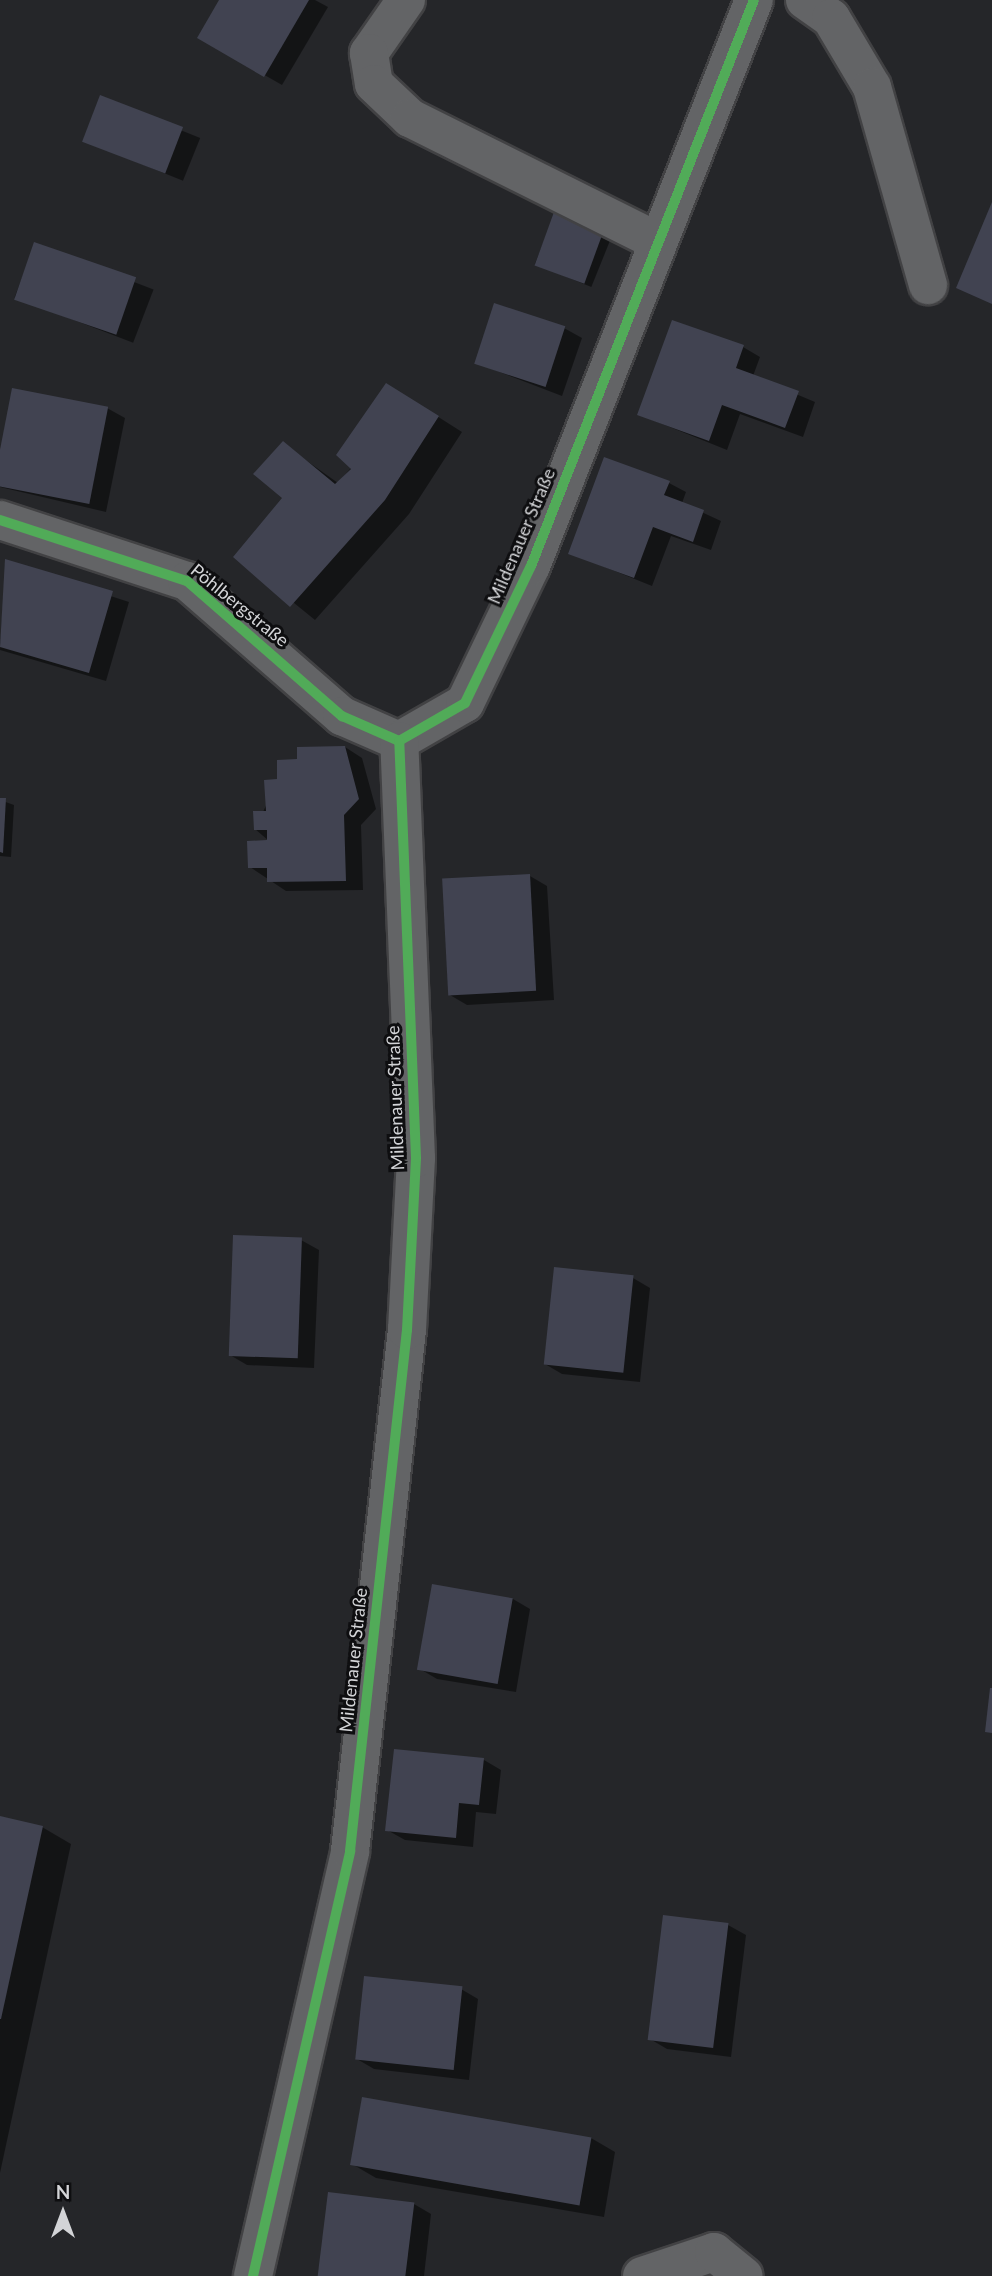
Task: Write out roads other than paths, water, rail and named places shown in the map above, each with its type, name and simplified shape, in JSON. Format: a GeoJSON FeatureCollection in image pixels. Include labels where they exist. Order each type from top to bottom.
{"type":"FeatureCollection","features":[{"type":"Feature","properties":{"kind":"street"},"geometry":{"type":"LineString","coordinates":[[406,0],[369,53],[374,84],[410,118],[655,240]]}},
{"type":"Feature","properties":{"kind":"street","name":"Mildenauer Straße"},"geometry":{"type":"LineString","coordinates":[[253,2276],[349,1851],[407,1330],[416,1158],[399,741],[465,703],[531,566],[655,240],[754,0]]}},
{"type":"Feature","properties":{"kind":"street"},"geometry":{"type":"LineString","coordinates":[[805,0],[831,18],[872,87],[928,285]]}},
{"type":"Feature","properties":{"kind":"street","name":"Pöhlbergstraße"},"geometry":{"type":"LineString","coordinates":[[0,520],[187,580],[342,716],[399,741]]}},
{"type":"Feature","properties":{"kind":"street"},"geometry":{"type":"LineString","coordinates":[[642,2276],[714,2252],[744,2276]]}}]}
